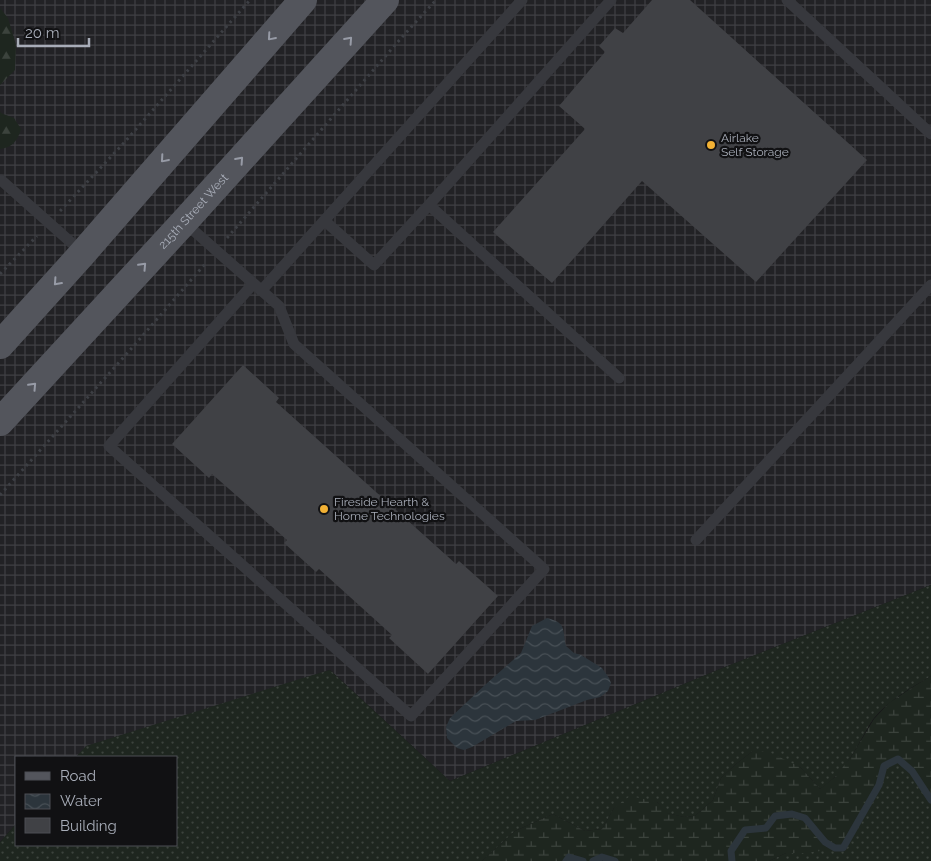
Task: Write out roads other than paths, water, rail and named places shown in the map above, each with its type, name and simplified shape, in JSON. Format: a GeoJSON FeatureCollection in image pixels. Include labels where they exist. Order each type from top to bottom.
{"type":"FeatureCollection","features":[{"type":"Feature","properties":{"kind":"main road"},"geometry":{"type":"LineString","coordinates":[[0,345],[83,253],[303,0]]}},
{"type":"Feature","properties":{"kind":"main road","name":"215th Street West"},"geometry":{"type":"LineString","coordinates":[[0,422],[385,0]]}},
{"type":"Feature","properties":{"kind":"lane"},"geometry":{"type":"LineString","coordinates":[[184,222],[257,287],[279,306],[294,344],[544,569],[411,716],[109,446],[257,287],[325,220],[522,0]]}},
{"type":"Feature","properties":{"kind":"lane"},"geometry":{"type":"LineString","coordinates":[[325,220],[374,265],[611,0]]}},
{"type":"Feature","properties":{"kind":"lane"},"geometry":{"type":"LineString","coordinates":[[787,0],[931,134]]}},
{"type":"Feature","properties":{"kind":"lane"},"geometry":{"type":"LineString","coordinates":[[0,180],[83,253]]}},
{"type":"Feature","properties":{"kind":"lane"},"geometry":{"type":"LineString","coordinates":[[429,205],[619,378]]}},
{"type":"Feature","properties":{"kind":"lane"},"geometry":{"type":"LineString","coordinates":[[696,540],[931,285]]}},
{"type":"Feature","properties":{"kind":"water"},"geometry":{"type":"Polygon","coordinates":[[[547,618],[561,625],[564,631],[566,646],[574,653],[581,655],[602,668],[611,683],[608,691],[600,697],[587,700],[535,720],[516,721],[472,747],[464,750],[457,748],[447,738],[446,727],[450,718],[521,653],[532,626],[547,618]]]}},
{"type":"Feature","properties":{"kind":"waterway"},"geometry":{"type":"LineString","coordinates":[[732,861],[731,851],[745,830],[766,828],[775,816],[792,814],[805,818],[825,842],[835,848],[843,848],[879,785],[884,766],[898,759],[912,771],[931,800]]}},
{"type":"Feature","properties":{"kind":"waterway"},"geometry":{"type":"LineString","coordinates":[[566,861],[569,857],[583,861]]}},
{"type":"Feature","properties":{"kind":"waterway"},"geometry":{"type":"LineString","coordinates":[[593,861],[602,857],[615,861]]}},
{"type":"Feature","properties":{"kind":"place","name":"Airlake Self Storage"},"geometry":{"type":"Point","coordinates":[711,145]}},
{"type":"Feature","properties":{"kind":"place","name":"Fireside Hearth & Home Technologies"},"geometry":{"type":"Point","coordinates":[324,509]}}]}
